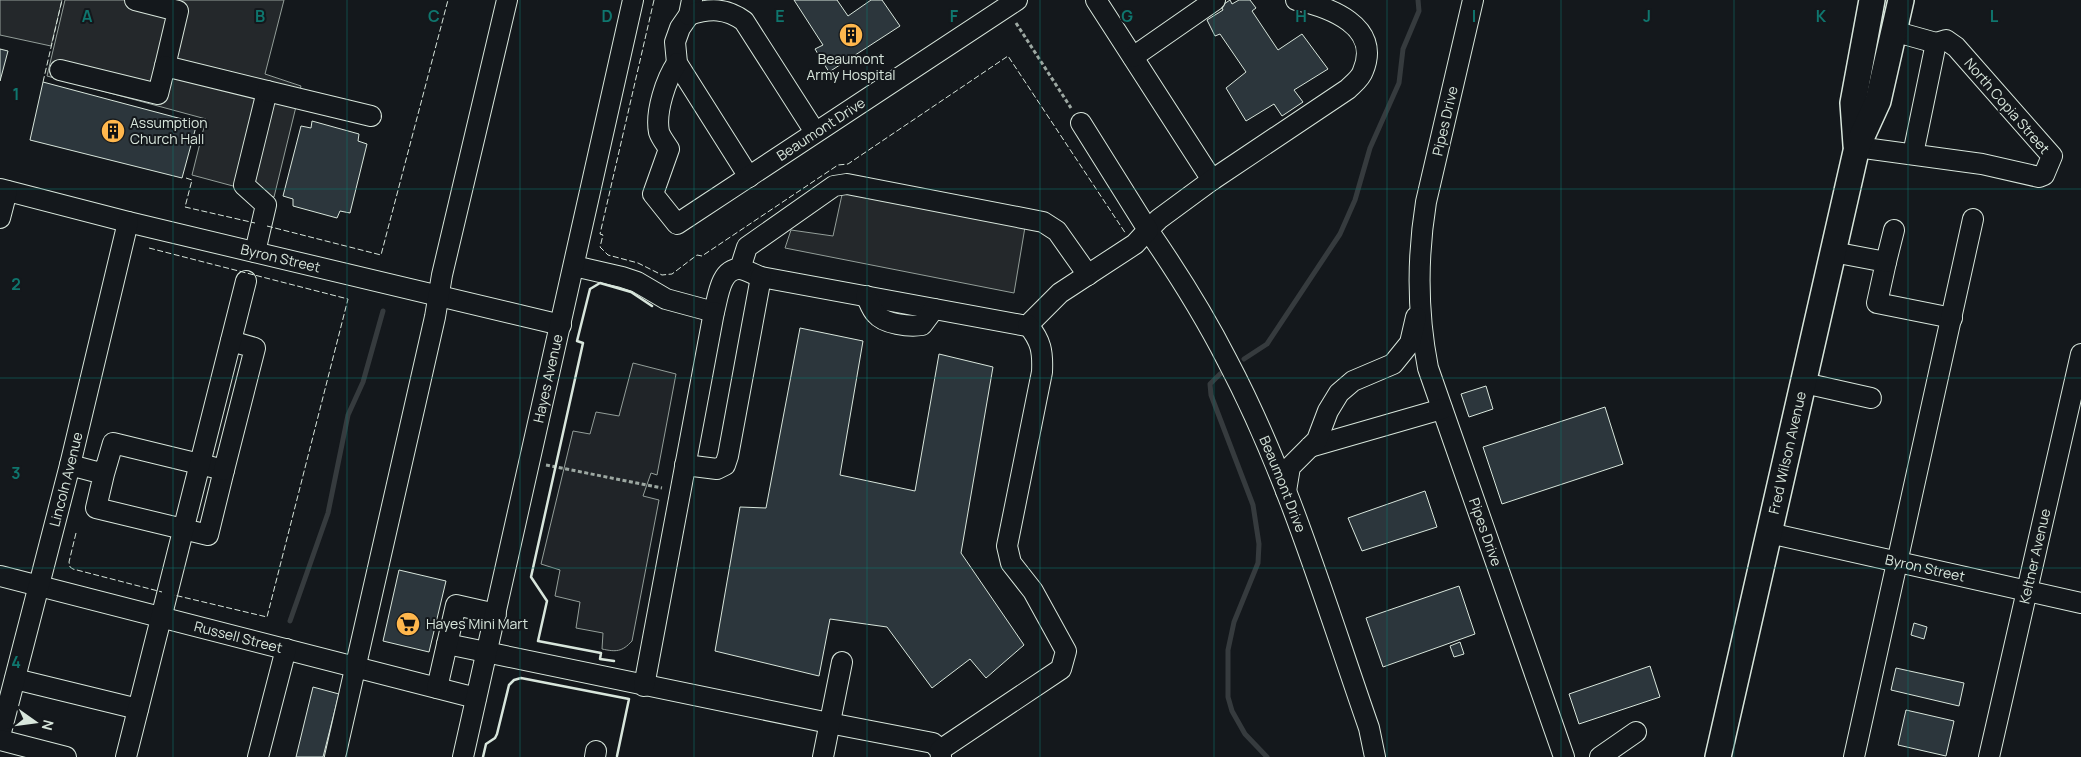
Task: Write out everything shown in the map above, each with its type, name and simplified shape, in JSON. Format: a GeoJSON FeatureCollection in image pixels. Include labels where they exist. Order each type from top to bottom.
{"type":"FeatureCollection","features":[{"type":"Feature","properties":{"kind":"main road","name":"Fred Wilson Avenue"},"geometry":{"type":"LineString","coordinates":[[1857,147],[1853,103],[1872,0]]}},
{"type":"Feature","properties":{"kind":"main road","name":"Fred Wilson Avenue"},"geometry":{"type":"LineString","coordinates":[[1718,757],[1857,147],[1878,101],[1901,0]]}},
{"type":"Feature","properties":{"kind":"main road"},"geometry":{"type":"LineString","coordinates":[[1893,32],[1908,0]]}},
{"type":"Feature","properties":{"kind":"street"},"geometry":{"type":"LineString","coordinates":[[60,70],[158,94],[178,11],[135,0]]}},
{"type":"Feature","properties":{"kind":"street"},"geometry":{"type":"LineString","coordinates":[[335,757],[436,317],[442,275],[507,0]]}},
{"type":"Feature","properties":{"kind":"street","name":"Hayes Avenue"},"geometry":{"type":"LineString","coordinates":[[463,757],[634,0]]}},
{"type":"Feature","properties":{"kind":"street"},"geometry":{"type":"LineString","coordinates":[[1096,0],[1212,180]]}},
{"type":"Feature","properties":{"kind":"street"},"geometry":{"type":"LineString","coordinates":[[1133,57],[1215,0]]}},
{"type":"Feature","properties":{"kind":"street"},"geometry":{"type":"LineString","coordinates":[[1028,325],[1060,293],[1135,244],[1160,219],[1212,180],[1348,89],[1363,73],[1368,52],[1362,35],[1348,19],[1332,10],[1296,0]]}},
{"type":"Feature","properties":{"kind":"street","name":"Pipes Drive"},"geometry":{"type":"LineString","coordinates":[[1473,0],[1426,202],[1418,267],[1419,303],[1428,368],[1564,757]]}},
{"type":"Feature","properties":{"kind":"street","name":"Beaumont Drive"},"geometry":{"type":"LineString","coordinates":[[677,63],[668,78],[659,117],[660,133],[669,149],[654,194],[677,224],[1012,3]]}},
{"type":"Feature","properties":{"kind":"street"},"geometry":{"type":"LineString","coordinates":[[749,177],[677,63],[675,42],[690,7],[704,10],[719,9],[733,13],[744,21],[815,132]]}},
{"type":"Feature","properties":{"kind":"street","name":"North Copia Street"},"geometry":{"type":"LineString","coordinates":[[1857,147],[1982,164],[2039,177],[2044,175],[2052,156],[1956,47],[1946,40],[1936,43],[1893,32]]}},
{"type":"Feature","properties":{"kind":"street"},"geometry":{"type":"LineString","coordinates":[[1913,154],[1936,43]]}},
{"type":"Feature","properties":{"kind":"street"},"geometry":{"type":"LineString","coordinates":[[165,66],[371,116]]}},
{"type":"Feature","properties":{"kind":"street"},"geometry":{"type":"LineString","coordinates":[[256,252],[266,205],[244,185],[267,91]]}},
{"type":"Feature","properties":{"kind":"street","name":"Beaumont Drive"},"geometry":{"type":"LineString","coordinates":[[1081,123],[1198,308],[1228,361],[1262,433],[1286,491],[1368,728],[1375,757]]}},
{"type":"Feature","properties":{"kind":"street"},"geometry":{"type":"LineString","coordinates":[[740,268],[747,247],[834,186],[847,184],[1043,222],[1057,231],[1088,275]]}},
{"type":"Feature","properties":{"kind":"street"},"geometry":{"type":"LineString","coordinates":[[0,218],[4,190]]}},
{"type":"Feature","properties":{"kind":"street","name":"Byron Street"},"geometry":{"type":"LineString","coordinates":[[4,190],[128,222],[560,325]]}},
{"type":"Feature","properties":{"kind":"street"},"geometry":{"type":"LineString","coordinates":[[1854,757],[1899,562],[1973,219]]}},
{"type":"Feature","properties":{"kind":"street","name":"Lincoln Avenue"},"geometry":{"type":"LineString","coordinates":[[0,736],[70,465],[128,222]]}},
{"type":"Feature","properties":{"kind":"street"},"geometry":{"type":"LineString","coordinates":[[1894,230],[1877,303],[1952,318]]}},
{"type":"Feature","properties":{"kind":"street"},"geometry":{"type":"LineString","coordinates":[[1833,252],[1886,262]]}},
{"type":"Feature","properties":{"kind":"street"},"geometry":{"type":"LineString","coordinates":[[574,266],[622,277],[637,282],[666,299],[714,312]]}},
{"type":"Feature","properties":{"kind":"street"},"geometry":{"type":"LineString","coordinates":[[446,644],[644,686],[933,742],[941,754],[1061,669],[1066,651],[1032,591],[1011,563],[1007,546],[1042,372],[1040,344],[1028,325],[761,277],[740,268],[731,271],[724,278],[714,312],[644,686]]}},
{"type":"Feature","properties":{"kind":"street"},"geometry":{"type":"LineString","coordinates":[[685,465],[717,469],[725,465],[761,277]]}},
{"type":"Feature","properties":{"kind":"street"},"geometry":{"type":"LineString","coordinates":[[126,757],[246,280]]}},
{"type":"Feature","properties":{"kind":"street","name":"Pipes Drive"},"geometry":{"type":"LineString","coordinates":[[1286,491],[1290,467],[1317,440],[1328,411],[1339,393],[1354,381],[1393,364],[1410,343],[1419,303]]}},
{"type":"Feature","properties":{"kind":"street"},"geometry":{"type":"LineString","coordinates":[[224,470],[113,443],[96,508],[208,535],[255,348],[231,341]]}},
{"type":"Feature","properties":{"kind":"street","name":"Keltner Avenue"},"geometry":{"type":"LineString","coordinates":[[1989,757],[2081,354]]}},
{"type":"Feature","properties":{"kind":"street"},"geometry":{"type":"LineString","coordinates":[[1804,383],[1871,398]]}},
{"type":"Feature","properties":{"kind":"street"},"geometry":{"type":"LineString","coordinates":[[1310,447],[1442,408]]}},
{"type":"Feature","properties":{"kind":"street"},"geometry":{"type":"LineString","coordinates":[[70,465],[104,474]]}},
{"type":"Feature","properties":{"kind":"street","name":"Byron Street"},"geometry":{"type":"LineString","coordinates":[[1769,533],[2081,603]]}},
{"type":"Feature","properties":{"kind":"street","name":"Russell Street"},"geometry":{"type":"LineString","coordinates":[[0,576],[476,698]]}},
{"type":"Feature","properties":{"kind":"street"},"geometry":{"type":"LineString","coordinates":[[436,688],[456,605],[496,614]]}},
{"type":"Feature","properties":{"kind":"street"},"geometry":{"type":"LineString","coordinates":[[258,757],[286,649]]}},
{"type":"Feature","properties":{"kind":"street"},"geometry":{"type":"LineString","coordinates":[[823,757],[842,662]]}},
{"type":"Feature","properties":{"kind":"street"},"geometry":{"type":"LineString","coordinates":[[15,679],[138,709]]}},
{"type":"Feature","properties":{"kind":"street"},"geometry":{"type":"LineString","coordinates":[[1600,757],[1636,732]]}},
{"type":"Feature","properties":{"kind":"street"},"geometry":{"type":"LineString","coordinates":[[0,740],[66,757]]}},
{"type":"Feature","properties":{"kind":"path"},"geometry":{"type":"LineString","coordinates":[[1012,3],[1081,123]]}},
{"type":"Feature","properties":{"kind":"path"},"geometry":{"type":"LineString","coordinates":[[545,465],[669,490]]}},
{"type":"Feature","properties":{"kind":"shaded area"},"geometry":{"type":"Polygon","coordinates":[[[0,0],[62,0],[51,46],[0,35],[0,0]]]}},
{"type":"Feature","properties":{"kind":"shaded area"},"geometry":{"type":"Polygon","coordinates":[[[65,0],[284,0],[265,74],[301,86],[274,197],[192,175],[206,119],[47,76],[65,0]]]}},
{"type":"Feature","properties":{"kind":"shaded area"},"geometry":{"type":"Polygon","coordinates":[[[843,190],[1025,227],[1014,293],[785,248],[791,230],[833,236],[843,190]]]}},
{"type":"Feature","properties":{"kind":"shaded area"},"geometry":{"type":"Polygon","coordinates":[[[633,363],[676,374],[657,475],[651,473],[643,496],[659,500],[632,641],[622,649],[611,651],[602,649],[603,633],[576,628],[580,602],[555,596],[560,570],[541,564],[573,431],[590,434],[596,412],[619,416],[633,363]]]}},
{"type":"Feature","properties":{"kind":"building","name":"Beaumont Army Hospital"},"geometry":{"type":"Polygon","coordinates":[[[794,0],[837,0],[848,16],[871,0],[882,0],[900,26],[829,72],[815,49],[823,45],[794,0]]]}},
{"type":"Feature","properties":{"kind":"building"},"geometry":{"type":"Polygon","coordinates":[[[1230,0],[1232,4],[1239,0],[1250,0],[1256,8],[1252,11],[1278,50],[1302,34],[1328,69],[1294,90],[1303,102],[1282,116],[1274,104],[1246,121],[1226,88],[1246,72],[1220,34],[1215,36],[1207,20],[1223,10],[1221,6],[1230,0]]]}},
{"type":"Feature","properties":{"kind":"building"},"geometry":{"type":"Polygon","coordinates":[[[0,49],[8,51],[0,81],[0,49]]]}},
{"type":"Feature","properties":{"kind":"building","name":"Assumption Church Hall"},"geometry":{"type":"Polygon","coordinates":[[[43,82],[197,123],[182,178],[30,140],[43,82]]]}},
{"type":"Feature","properties":{"kind":"building"},"geometry":{"type":"Polygon","coordinates":[[[312,121],[359,134],[358,141],[367,144],[350,213],[340,211],[337,218],[293,206],[293,199],[283,196],[301,126],[311,128],[312,121]]]}},
{"type":"Feature","properties":{"kind":"building"},"geometry":{"type":"Polygon","coordinates":[[[800,328],[863,341],[840,475],[915,491],[939,354],[993,367],[961,553],[1024,645],[986,678],[970,659],[932,688],[887,627],[830,619],[819,676],[715,651],[740,507],[766,508],[800,328]]]}},
{"type":"Feature","properties":{"kind":"building"},"geometry":{"type":"Polygon","coordinates":[[[1486,386],[1493,409],[1469,417],[1461,394],[1486,386]]]}},
{"type":"Feature","properties":{"kind":"building"},"geometry":{"type":"Polygon","coordinates":[[[1605,407],[1623,464],[1502,504],[1483,447],[1605,407]]]}},
{"type":"Feature","properties":{"kind":"building"},"geometry":{"type":"Polygon","coordinates":[[[1425,491],[1437,527],[1362,551],[1348,518],[1425,491]]]}},
{"type":"Feature","properties":{"kind":"building"},"geometry":{"type":"Polygon","coordinates":[[[399,570],[446,581],[429,652],[383,641],[399,570]]]}},
{"type":"Feature","properties":{"kind":"building"},"geometry":{"type":"Polygon","coordinates":[[[1459,586],[1475,634],[1383,667],[1366,618],[1459,586]]]}},
{"type":"Feature","properties":{"kind":"building"},"geometry":{"type":"Polygon","coordinates":[[[1914,623],[1927,627],[1924,639],[1911,635],[1914,623]]]}},
{"type":"Feature","properties":{"kind":"building"},"geometry":{"type":"Polygon","coordinates":[[[1460,642],[1464,654],[1454,657],[1450,646],[1460,642]]]}},
{"type":"Feature","properties":{"kind":"building"},"geometry":{"type":"Polygon","coordinates":[[[1650,666],[1660,697],[1579,724],[1569,694],[1650,666]]]}},
{"type":"Feature","properties":{"kind":"building"},"geometry":{"type":"Polygon","coordinates":[[[1896,668],[1964,683],[1959,706],[1891,690],[1896,668]]]}},
{"type":"Feature","properties":{"kind":"building"},"geometry":{"type":"Polygon","coordinates":[[[313,687],[339,694],[323,757],[296,757],[313,687]]]}},
{"type":"Feature","properties":{"kind":"building"},"geometry":{"type":"Polygon","coordinates":[[[1906,710],[1954,721],[1946,756],[1898,745],[1906,710]]]}},
{"type":"Feature","properties":{"kind":"waterway"},"geometry":{"type":"LineString","coordinates":[[1244,359],[1267,344],[1340,234],[1355,200],[1370,148],[1399,83],[1403,49],[1419,11],[1418,0]]}},
{"type":"Feature","properties":{"kind":"waterway"},"geometry":{"type":"LineString","coordinates":[[290,621],[328,513],[348,415],[363,382],[383,311]]}},
{"type":"Feature","properties":{"kind":"waterway"},"geometry":{"type":"LineString","coordinates":[[1220,374],[1210,384],[1211,395],[1253,505],[1259,544],[1258,563],[1234,622],[1228,650],[1228,697],[1232,711],[1245,734],[1267,757]]}},
{"type":"Feature","properties":{"kind":"fence"},"geometry":{"type":"LineString","coordinates":[[43,82],[62,0]]}},
{"type":"Feature","properties":{"kind":"fence"},"geometry":{"type":"LineString","coordinates":[[267,226],[381,255],[448,0]]}},
{"type":"Feature","properties":{"kind":"fence"},"geometry":{"type":"LineString","coordinates":[[654,0],[600,234],[603,235],[600,247],[608,255],[638,263],[662,275],[672,274],[697,255],[702,256],[838,165],[848,164],[1008,56],[1126,234]]}},
{"type":"Feature","properties":{"kind":"fence"},"geometry":{"type":"LineString","coordinates":[[186,178],[192,180],[185,207],[255,223]]}},
{"type":"Feature","properties":{"kind":"fence"},"geometry":{"type":"LineString","coordinates":[[149,248],[348,299],[267,617],[174,595]]}},
{"type":"Feature","properties":{"kind":"fence"},"geometry":{"type":"LineString","coordinates":[[76,533],[69,562],[70,567],[162,592]]}},
{"type":"Feature","properties":{"kind":"wall"},"geometry":{"type":"LineString","coordinates":[[614,661],[600,659],[601,653],[538,641],[547,601],[531,577],[583,343],[577,341],[590,289],[600,283],[631,292],[652,306]]}},
{"type":"Feature","properties":{"kind":"wall"},"geometry":{"type":"LineString","coordinates":[[483,757],[486,744],[495,738],[497,734],[509,685],[514,680],[521,678],[629,699],[617,756]]}},
{"type":"Feature","properties":{"kind":"place","name":"Beaumont Army Hospital"},"geometry":{"type":"Point","coordinates":[851,35]}},
{"type":"Feature","properties":{"kind":"place","name":"Assumption Church Hall"},"geometry":{"type":"Point","coordinates":[113,131]}},
{"type":"Feature","properties":{"kind":"place","name":"Hayes Mini Mart"},"geometry":{"type":"Point","coordinates":[408,624]}}]}
